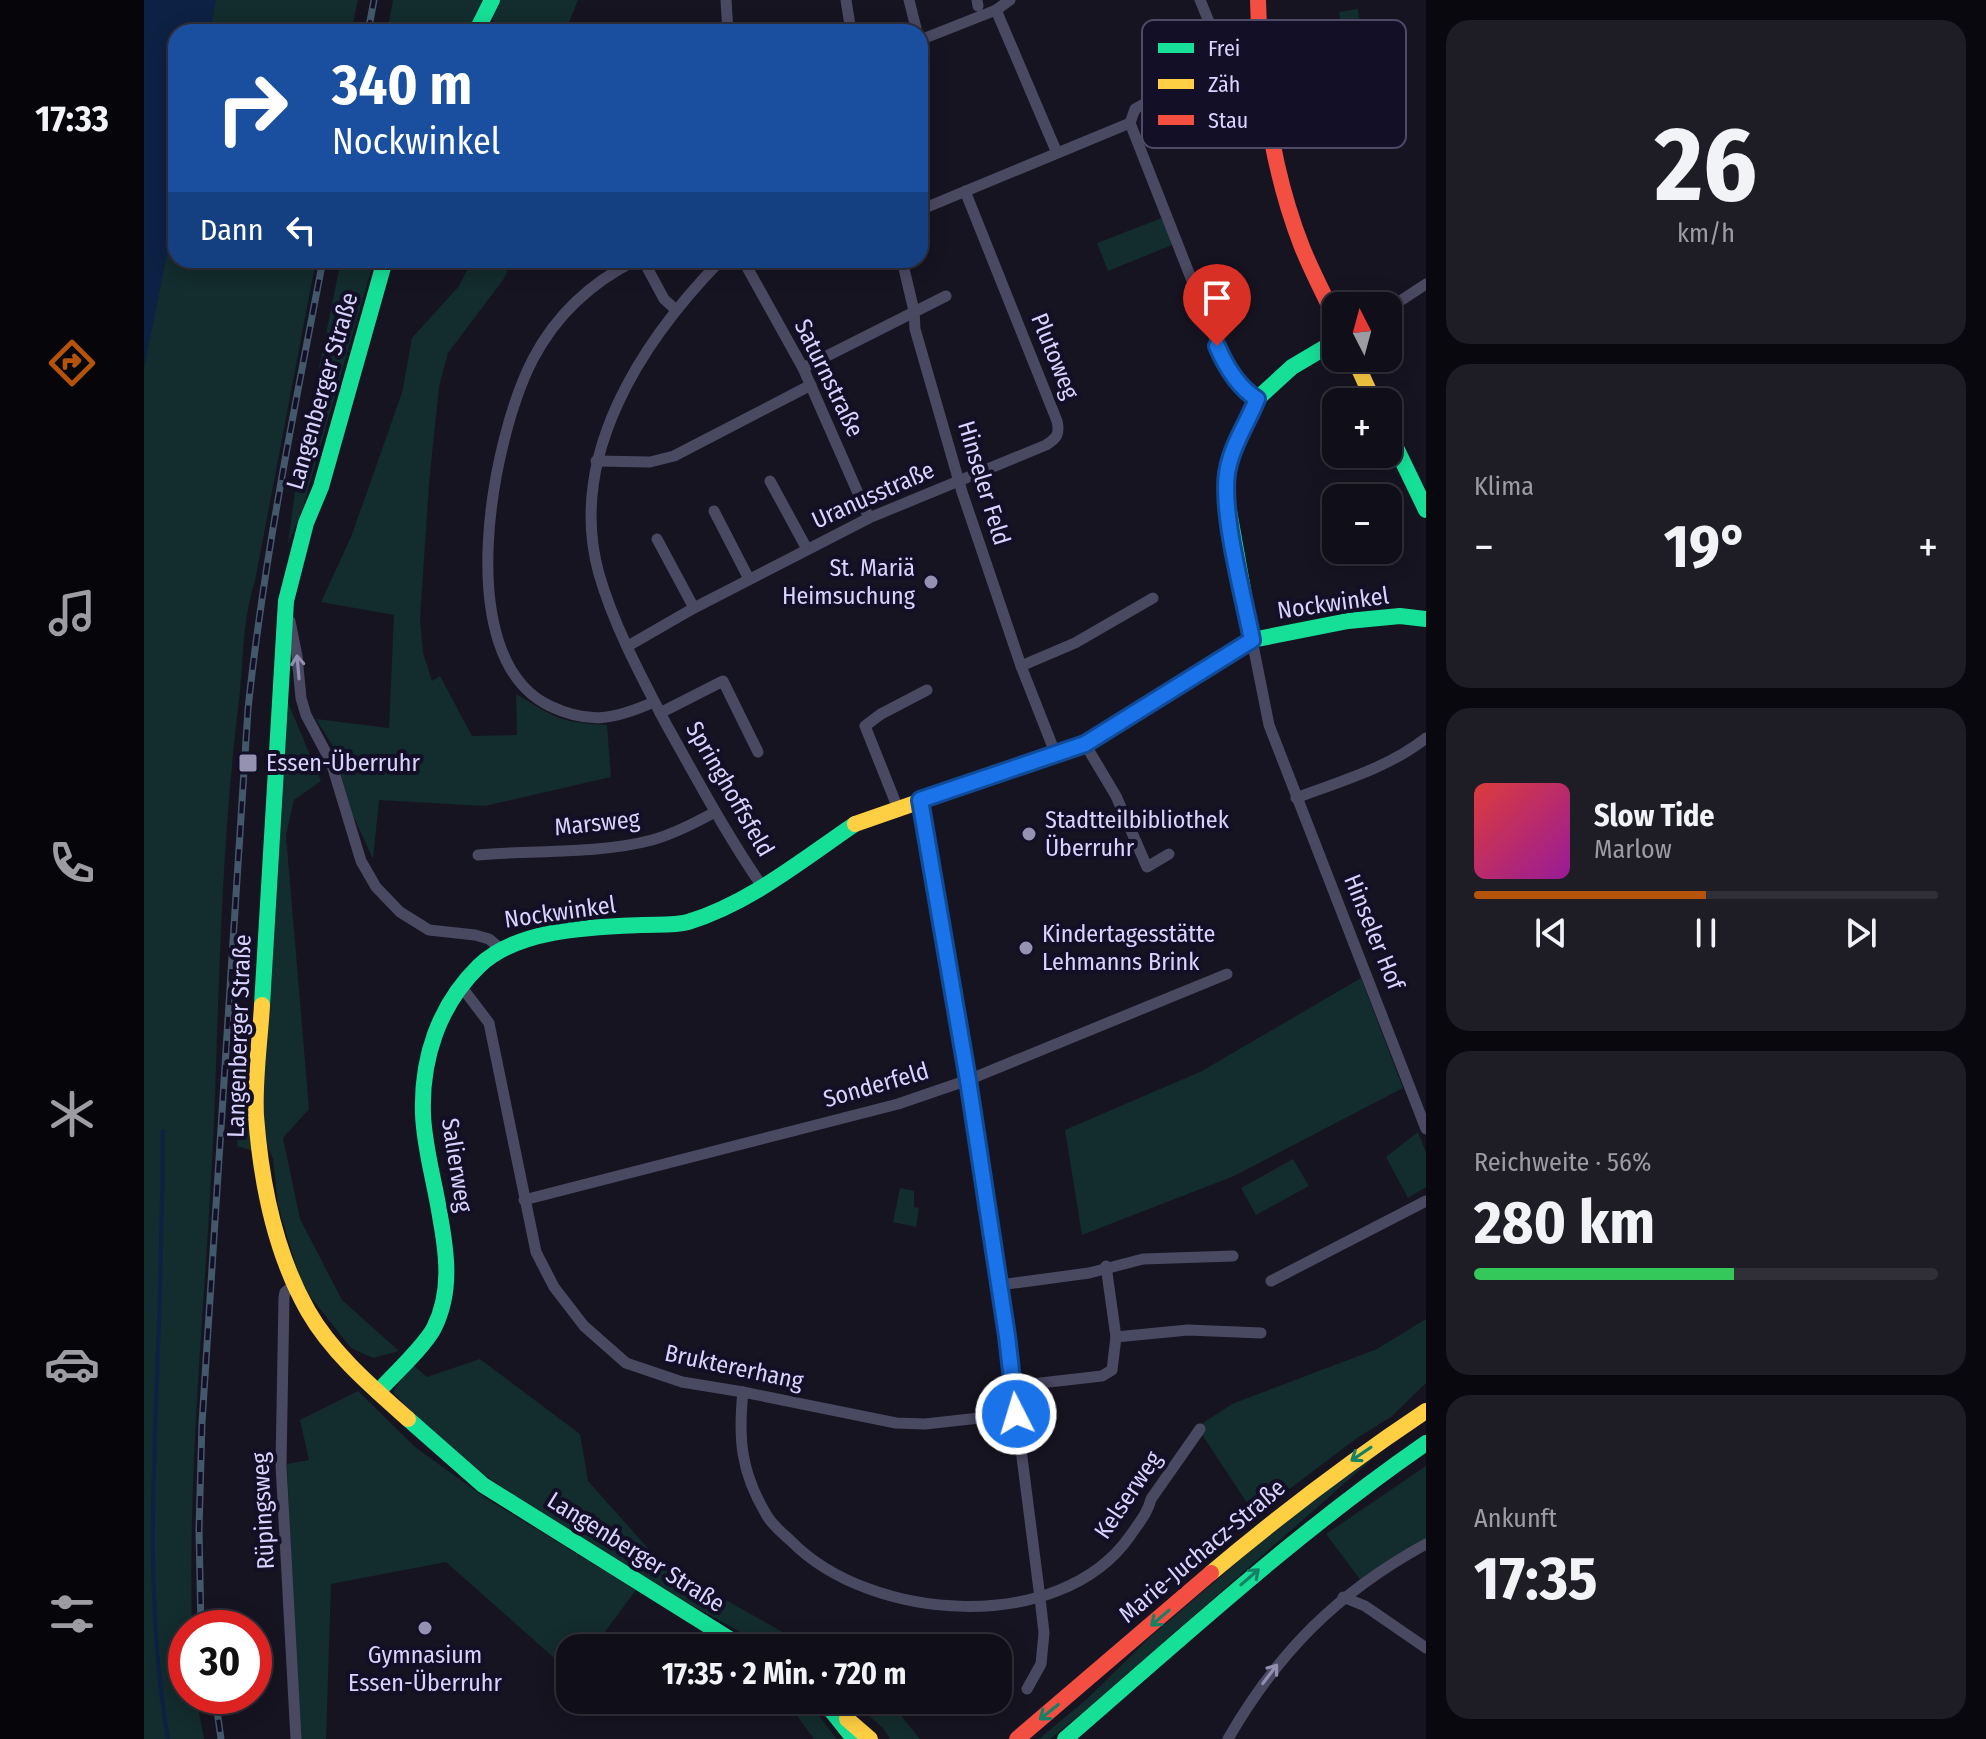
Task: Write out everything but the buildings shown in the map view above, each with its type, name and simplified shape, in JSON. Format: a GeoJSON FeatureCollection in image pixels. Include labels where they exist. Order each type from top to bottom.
{"type":"FeatureCollection","features":[{"type":"Feature","properties":{"kind":"main road"},"geometry":{"type":"LineString","coordinates":[[480,24],[492,0]]}},
{"type":"Feature","properties":{"kind":"main road"},"geometry":{"type":"LineString","coordinates":[[1258,0],[1259,20]]}},
{"type":"Feature","properties":{"kind":"main road"},"geometry":{"type":"LineString","coordinates":[[1273,148],[1298,237],[1323,292]]}},
{"type":"Feature","properties":{"kind":"main road","name":"Langenberger Straße"},"geometry":{"type":"LineString","coordinates":[[383,268],[321,487],[306,523],[286,601],[256,1114],[278,1246],[309,1313],[338,1352],[378,1392],[483,1485],[722,1634]]}},
{"type":"Feature","properties":{"kind":"main road"},"geometry":{"type":"LineString","coordinates":[[1252,640],[1229,518],[1226,483],[1233,449],[1257,399],[1292,367],[1322,349]]}},
{"type":"Feature","properties":{"kind":"main road"},"geometry":{"type":"LineString","coordinates":[[1402,460],[1426,510]]}},
{"type":"Feature","properties":{"kind":"main road","name":"Nockwinkel"},"geometry":{"type":"LineString","coordinates":[[501,949],[587,927],[684,923],[730,907],[860,820],[1085,744],[1252,640],[1348,621],[1400,616],[1426,619]]}},
{"type":"Feature","properties":{"kind":"main road","name":"Salierweg"},"geometry":{"type":"LineString","coordinates":[[378,1392],[433,1330],[445,1296],[448,1260],[423,1116],[425,1072],[435,1034],[449,1001],[459,988],[481,964],[501,949]]}},
{"type":"Feature","properties":{"kind":"main road","name":"Marie-Juchacz-Straße"},"geometry":{"type":"LineString","coordinates":[[1017,1739],[1275,1519],[1344,1466],[1426,1411]]}},
{"type":"Feature","properties":{"kind":"main road","name":"Marie-Juchacz-Straße"},"geometry":{"type":"LineString","coordinates":[[1065,1739],[1290,1543],[1362,1487],[1426,1443]]}},
{"type":"Feature","properties":{"kind":"main road"},"geometry":{"type":"LineString","coordinates":[[835,1714],[854,1739]]}},
{"type":"Feature","properties":{"kind":"main road"},"geometry":{"type":"LineString","coordinates":[[840,1714],[870,1739]]}},
{"type":"Feature","properties":{"kind":"street"},"geometry":{"type":"LineString","coordinates":[[726,0],[728,24]]}},
{"type":"Feature","properties":{"kind":"street"},"geometry":{"type":"LineString","coordinates":[[846,0],[850,24]]}},
{"type":"Feature","properties":{"kind":"street"},"geometry":{"type":"LineString","coordinates":[[909,0],[915,24]]}},
{"type":"Feature","properties":{"kind":"street"},"geometry":{"type":"LineString","coordinates":[[928,31],[996,10],[1010,0]]}},
{"type":"Feature","properties":{"kind":"street"},"geometry":{"type":"LineString","coordinates":[[1200,0],[1208,20]]}},
{"type":"Feature","properties":{"kind":"street"},"geometry":{"type":"LineString","coordinates":[[996,10],[1057,153]]}},
{"type":"Feature","properties":{"kind":"street"},"geometry":{"type":"LineString","coordinates":[[1142,105],[1135,109],[1130,123],[1220,352],[1245,391],[1257,399]]}},
{"type":"Feature","properties":{"kind":"street"},"geometry":{"type":"LineString","coordinates":[[928,207],[1130,123]]}},
{"type":"Feature","properties":{"kind":"street","name":"Plutoweg"},"geometry":{"type":"LineString","coordinates":[[958,481],[1046,445],[1059,434],[1057,421],[965,191]]}},
{"type":"Feature","properties":{"kind":"street"},"geometry":{"type":"LineString","coordinates":[[620,268],[582,295],[560,319],[534,358],[513,410],[496,475],[488,545],[489,601],[500,645],[514,676],[536,699],[568,715],[596,719],[657,707]]}},
{"type":"Feature","properties":{"kind":"street"},"geometry":{"type":"LineString","coordinates":[[647,268],[664,299],[675,309]]}},
{"type":"Feature","properties":{"kind":"street","name":"Springhoffsfeld"},"geometry":{"type":"LineString","coordinates":[[713,268],[675,309],[639,363],[596,461],[590,513],[599,573],[628,646],[657,707],[715,812],[762,886]]}},
{"type":"Feature","properties":{"kind":"street","name":"Saturnstraße"},"geometry":{"type":"LineString","coordinates":[[747,268],[803,368],[869,518]]}},
{"type":"Feature","properties":{"kind":"street","name":"Hinseler Feld"},"geometry":{"type":"LineString","coordinates":[[904,268],[915,329],[958,481],[1021,666],[1056,755]]}},
{"type":"Feature","properties":{"kind":"street"},"geometry":{"type":"LineString","coordinates":[[1402,300],[1426,284]]}},
{"type":"Feature","properties":{"kind":"street"},"geometry":{"type":"LineString","coordinates":[[803,368],[946,296]]}},
{"type":"Feature","properties":{"kind":"street"},"geometry":{"type":"LineString","coordinates":[[596,461],[650,462],[674,456],[811,385]]}},
{"type":"Feature","properties":{"kind":"street","name":"Uranusstraße"},"geometry":{"type":"LineString","coordinates":[[770,481],[807,549]]}},
{"type":"Feature","properties":{"kind":"street","name":"Uranusstraße"},"geometry":{"type":"LineString","coordinates":[[628,646],[694,608],[869,518],[958,481]]}},
{"type":"Feature","properties":{"kind":"street"},"geometry":{"type":"LineString","coordinates":[[714,511],[749,579]]}},
{"type":"Feature","properties":{"kind":"street"},"geometry":{"type":"LineString","coordinates":[[657,539],[694,608]]}},
{"type":"Feature","properties":{"kind":"street"},"geometry":{"type":"LineString","coordinates":[[1021,666],[1075,643],[1153,598]]}},
{"type":"Feature","properties":{"kind":"street","name":"Nockwinkel"},"geometry":{"type":"LineString","coordinates":[[286,601],[306,715],[338,781],[361,861],[376,887],[409,918],[429,930],[475,935],[489,939],[501,949]]}},
{"type":"Feature","properties":{"kind":"street","name":"Hinseler Hof"},"geometry":{"type":"LineString","coordinates":[[1252,640],[1269,725],[1422,1105],[1426,1129]]}},
{"type":"Feature","properties":{"kind":"street","name":"Springhoffsfeld"},"geometry":{"type":"LineString","coordinates":[[657,707],[723,681],[758,752]]}},
{"type":"Feature","properties":{"kind":"street"},"geometry":{"type":"LineString","coordinates":[[897,806],[865,726],[927,690]]}},
{"type":"Feature","properties":{"kind":"street"},"geometry":{"type":"LineString","coordinates":[[1296,798],[1404,755],[1426,738]]}},
{"type":"Feature","properties":{"kind":"street"},"geometry":{"type":"LineString","coordinates":[[1085,744],[1116,796],[1147,867],[1169,854]]}},
{"type":"Feature","properties":{"kind":"street"},"geometry":{"type":"LineString","coordinates":[[920,800],[1000,1285],[1040,1598],[1044,1633],[1041,1664],[1027,1689]]}},
{"type":"Feature","properties":{"kind":"street","name":"Marsweg"},"geometry":{"type":"LineString","coordinates":[[478,855],[617,846],[652,840],[715,812]]}},
{"type":"Feature","properties":{"kind":"street","name":"Sonderfeld"},"geometry":{"type":"LineString","coordinates":[[524,1200],[898,1104],[968,1080],[1227,974]]}},
{"type":"Feature","properties":{"kind":"street","name":"Bruktererhang"},"geometry":{"type":"LineString","coordinates":[[459,988],[489,1023],[536,1252],[554,1287],[584,1326],[626,1363],[666,1377],[896,1423],[925,1424],[1016,1414]]}},
{"type":"Feature","properties":{"kind":"street"},"geometry":{"type":"LineString","coordinates":[[1271,1281],[1426,1201]]}},
{"type":"Feature","properties":{"kind":"street"},"geometry":{"type":"LineString","coordinates":[[1000,1285],[1089,1273],[1106,1266],[1143,1259],[1233,1256]]}},
{"type":"Feature","properties":{"kind":"street"},"geometry":{"type":"LineString","coordinates":[[1014,1386],[1102,1376],[1112,1370],[1116,1337],[1106,1266]]}},
{"type":"Feature","properties":{"kind":"street","name":"Rüpingsweg"},"geometry":{"type":"LineString","coordinates":[[294,1285],[285,1292],[284,1297],[281,1465],[296,1739]]}},
{"type":"Feature","properties":{"kind":"street"},"geometry":{"type":"LineString","coordinates":[[1116,1337],[1188,1330],[1261,1333]]}},
{"type":"Feature","properties":{"kind":"street","name":"Kelserweg"},"geometry":{"type":"LineString","coordinates":[[743,1392],[739,1427],[744,1466],[767,1517],[802,1552],[831,1572],[878,1592],[926,1605],[971,1606],[1040,1598],[1080,1581],[1109,1561],[1149,1508],[1151,1499],[1200,1429]]}},
{"type":"Feature","properties":{"kind":"street"},"geometry":{"type":"LineString","coordinates":[[1228,1739],[1279,1662],[1322,1616],[1373,1575],[1426,1544]]}},
{"type":"Feature","properties":{"kind":"street"},"geometry":{"type":"LineString","coordinates":[[1343,1597],[1365,1606],[1426,1648]]}},
{"type":"Feature","properties":{"kind":"green space"},"geometry":{"type":"Polygon","coordinates":[[[144,0],[358,0],[353,24],[168,24],[168,268],[314,268],[244,640],[221,929],[213,1137],[196,1418],[192,1610],[168,1610],[168,1714],[199,1714],[204,1739],[144,1739],[144,0]]]}},
{"type":"Feature","properties":{"kind":"green space"},"geometry":{"type":"Polygon","coordinates":[[[393,0],[491,0],[479,24],[388,24],[393,0]]]}},
{"type":"Feature","properties":{"kind":"green space"},"geometry":{"type":"Polygon","coordinates":[[[494,0],[578,0],[568,24],[497,24],[487,15],[494,0]]]}},
{"type":"Feature","properties":{"kind":"green space"},"geometry":{"type":"Polygon","coordinates":[[[1358,9],[1359,20],[1340,20],[1339,12],[1358,9]]]}},
{"type":"Feature","properties":{"kind":"green space"},"geometry":{"type":"Polygon","coordinates":[[[1162,218],[1172,245],[1108,271],[1097,243],[1162,218]]]}},
{"type":"Feature","properties":{"kind":"green space"},"geometry":{"type":"Polygon","coordinates":[[[339,268],[372,268],[303,507],[288,544],[297,477],[339,268]]]}},
{"type":"Feature","properties":{"kind":"green space"},"geometry":{"type":"Polygon","coordinates":[[[468,268],[509,268],[448,353],[439,387],[420,619],[423,653],[432,681],[440,676],[472,736],[517,735],[516,694],[558,717],[579,723],[607,725],[611,777],[485,806],[379,800],[373,859],[352,813],[332,745],[316,719],[389,728],[394,615],[321,602],[351,537],[402,393],[412,338],[459,286],[468,268]]]}},
{"type":"Feature","properties":{"kind":"green space"},"geometry":{"type":"Polygon","coordinates":[[[287,700],[321,781],[294,800],[286,835],[309,1109],[283,1138],[300,1219],[342,1300],[399,1351],[373,1358],[351,1348],[302,1286],[278,1205],[273,1159],[263,1136],[261,1088],[287,700]]]}},
{"type":"Feature","properties":{"kind":"green space"},"geometry":{"type":"Polygon","coordinates":[[[1361,978],[1403,1088],[1234,1176],[1082,1235],[1065,1130],[1202,1071],[1361,978]]]}},
{"type":"Feature","properties":{"kind":"green space"},"geometry":{"type":"Polygon","coordinates":[[[256,1045],[257,1152],[237,1146],[241,1078],[256,1045]]]}},
{"type":"Feature","properties":{"kind":"green space"},"geometry":{"type":"Polygon","coordinates":[[[1418,1132],[1426,1153],[1426,1187],[1408,1198],[1386,1157],[1418,1132]]]}},
{"type":"Feature","properties":{"kind":"green space"},"geometry":{"type":"Polygon","coordinates":[[[1293,1159],[1309,1186],[1256,1215],[1241,1188],[1293,1159]]]}},
{"type":"Feature","properties":{"kind":"green space"},"geometry":{"type":"Polygon","coordinates":[[[900,1188],[914,1191],[914,1207],[919,1208],[916,1227],[893,1222],[900,1188]]]}},
{"type":"Feature","properties":{"kind":"green space"},"geometry":{"type":"Polygon","coordinates":[[[1426,1319],[1426,1383],[1391,1417],[1357,1438],[1255,1515],[1197,1427],[1232,1404],[1377,1349],[1426,1319]]]}},
{"type":"Feature","properties":{"kind":"green space"},"geometry":{"type":"Polygon","coordinates":[[[480,1359],[580,1434],[588,1481],[662,1564],[786,1634],[744,1634],[553,1523],[442,1445],[393,1392],[412,1364],[427,1377],[480,1359]]]}},
{"type":"Feature","properties":{"kind":"green space"},"geometry":{"type":"Polygon","coordinates":[[[358,1391],[415,1447],[487,1499],[636,1590],[603,1634],[556,1634],[556,1660],[446,1562],[331,1584],[326,1739],[299,1739],[287,1464],[309,1460],[300,1420],[358,1391]]]}},
{"type":"Feature","properties":{"kind":"green space"},"geometry":{"type":"Polygon","coordinates":[[[1378,1454],[1094,1703],[1050,1739],[1039,1739],[1087,1699],[1150,1637],[1248,1553],[1312,1500],[1378,1454]]]}},
{"type":"Feature","properties":{"kind":"green space"},"geometry":{"type":"Polygon","coordinates":[[[1426,1466],[1426,1542],[1362,1582],[1326,1534],[1426,1466]]]}},
{"type":"Feature","properties":{"kind":"green space"},"geometry":{"type":"Polygon","coordinates":[[[796,1714],[817,1714],[837,1739],[814,1739],[796,1714]]]}},
{"type":"Feature","properties":{"kind":"green space"},"geometry":{"type":"Polygon","coordinates":[[[867,1714],[899,1714],[920,1739],[890,1739],[867,1714]]]}},
{"type":"Feature","properties":{"kind":"water"},"geometry":{"type":"Polygon","coordinates":[[[144,0],[216,0],[212,24],[168,24],[168,250],[144,368],[144,0]]]}},
{"type":"Feature","properties":{"kind":"waterway"},"geometry":{"type":"LineString","coordinates":[[163,1131],[153,1545],[156,1642],[168,1739]]}},
{"type":"Feature","properties":{"kind":"railway"},"geometry":{"type":"LineString","coordinates":[[370,24],[374,0]]}},
{"type":"Feature","properties":{"kind":"railway"},"geometry":{"type":"LineString","coordinates":[[201,1610],[202,1423],[248,709],[271,540],[321,268]]}},
{"type":"Feature","properties":{"kind":"railway"},"geometry":{"type":"LineString","coordinates":[[218,1714],[221,1739]]}},
{"type":"Feature","properties":{"kind":"traffic: fast"},"geometry":{"type":"LineString","coordinates":[[480,24],[492,0]]}},
{"type":"Feature","properties":{"kind":"traffic: fast"},"geometry":{"type":"LineString","coordinates":[[262,1005],[286,601],[306,523],[321,487],[383,268]]}},
{"type":"Feature","properties":{"kind":"traffic: fast"},"geometry":{"type":"LineString","coordinates":[[1252,640],[1226,494],[1228,468],[1233,449],[1257,399],[1292,367],[1322,349]]}},
{"type":"Feature","properties":{"kind":"traffic: fast"},"geometry":{"type":"LineString","coordinates":[[1402,460],[1426,510]]}},
{"type":"Feature","properties":{"kind":"traffic: fast"},"geometry":{"type":"LineString","coordinates":[[1108,730],[1252,640],[1348,621],[1400,616],[1426,619]]}},
{"type":"Feature","properties":{"kind":"traffic: fast"},"geometry":{"type":"LineString","coordinates":[[378,1392],[429,1336],[444,1301],[445,1244],[425,1139],[423,1093],[435,1034],[465,981],[495,954],[533,937],[599,927],[677,924],[711,914],[775,879],[855,824]]}},
{"type":"Feature","properties":{"kind":"traffic: fast"},"geometry":{"type":"LineString","coordinates":[[408,1419],[483,1485],[722,1634]]}},
{"type":"Feature","properties":{"kind":"traffic: fast"},"geometry":{"type":"LineString","coordinates":[[1065,1739],[1286,1549],[1426,1443]]}},
{"type":"Feature","properties":{"kind":"traffic: fast"},"geometry":{"type":"LineString","coordinates":[[834,1714],[854,1739]]}},
{"type":"Feature","properties":{"kind":"traffic: slow"},"geometry":{"type":"LineString","coordinates":[[1360,372],[1368,388]]}},
{"type":"Feature","properties":{"kind":"traffic: slow"},"geometry":{"type":"LineString","coordinates":[[855,824],[1085,744],[1108,730]]}},
{"type":"Feature","properties":{"kind":"traffic: slow"},"geometry":{"type":"LineString","coordinates":[[262,1005],[256,1116],[266,1191],[278,1241],[296,1289],[318,1326],[354,1369],[408,1419]]}},
{"type":"Feature","properties":{"kind":"traffic: slow"},"geometry":{"type":"LineString","coordinates":[[1211,1573],[1316,1489],[1426,1411]]}},
{"type":"Feature","properties":{"kind":"traffic: slow"},"geometry":{"type":"LineString","coordinates":[[847,1719],[870,1739]]}},
{"type":"Feature","properties":{"kind":"traffic: jam"},"geometry":{"type":"LineString","coordinates":[[1258,0],[1259,20]]}},
{"type":"Feature","properties":{"kind":"traffic: jam"},"geometry":{"type":"LineString","coordinates":[[1273,148],[1291,217],[1322,292]]}},
{"type":"Feature","properties":{"kind":"traffic: jam"},"geometry":{"type":"LineString","coordinates":[[1017,1739],[1211,1573]]}},
{"type":"Feature","properties":{"kind":"place","name":"St. Mariä Heimsuchung"},"geometry":{"type":"Point","coordinates":[931,582]}},
{"type":"Feature","properties":{"kind":"place","name":"Essen-Überruhr"},"geometry":{"type":"Point","coordinates":[248,763]}},
{"type":"Feature","properties":{"kind":"place","name":"Stadtteilbibliothek Überruhr"},"geometry":{"type":"Point","coordinates":[1029,834]}},
{"type":"Feature","properties":{"kind":"place","name":"Kindertagesstätte Lehmanns Brink"},"geometry":{"type":"Point","coordinates":[1026,948]}},
{"type":"Feature","properties":{"kind":"place","name":"Gymnasium Essen-Überruhr"},"geometry":{"type":"Point","coordinates":[425,1628]}},
{"type":"Feature","properties":{"kind":"route"},"geometry":{"type":"LineString","coordinates":[[1016,1414],[1000,1285],[968,1080],[920,800],[1085,744],[1252,640],[1229,518],[1226,483],[1233,449],[1257,399],[1245,391],[1217,346]]}}]}
